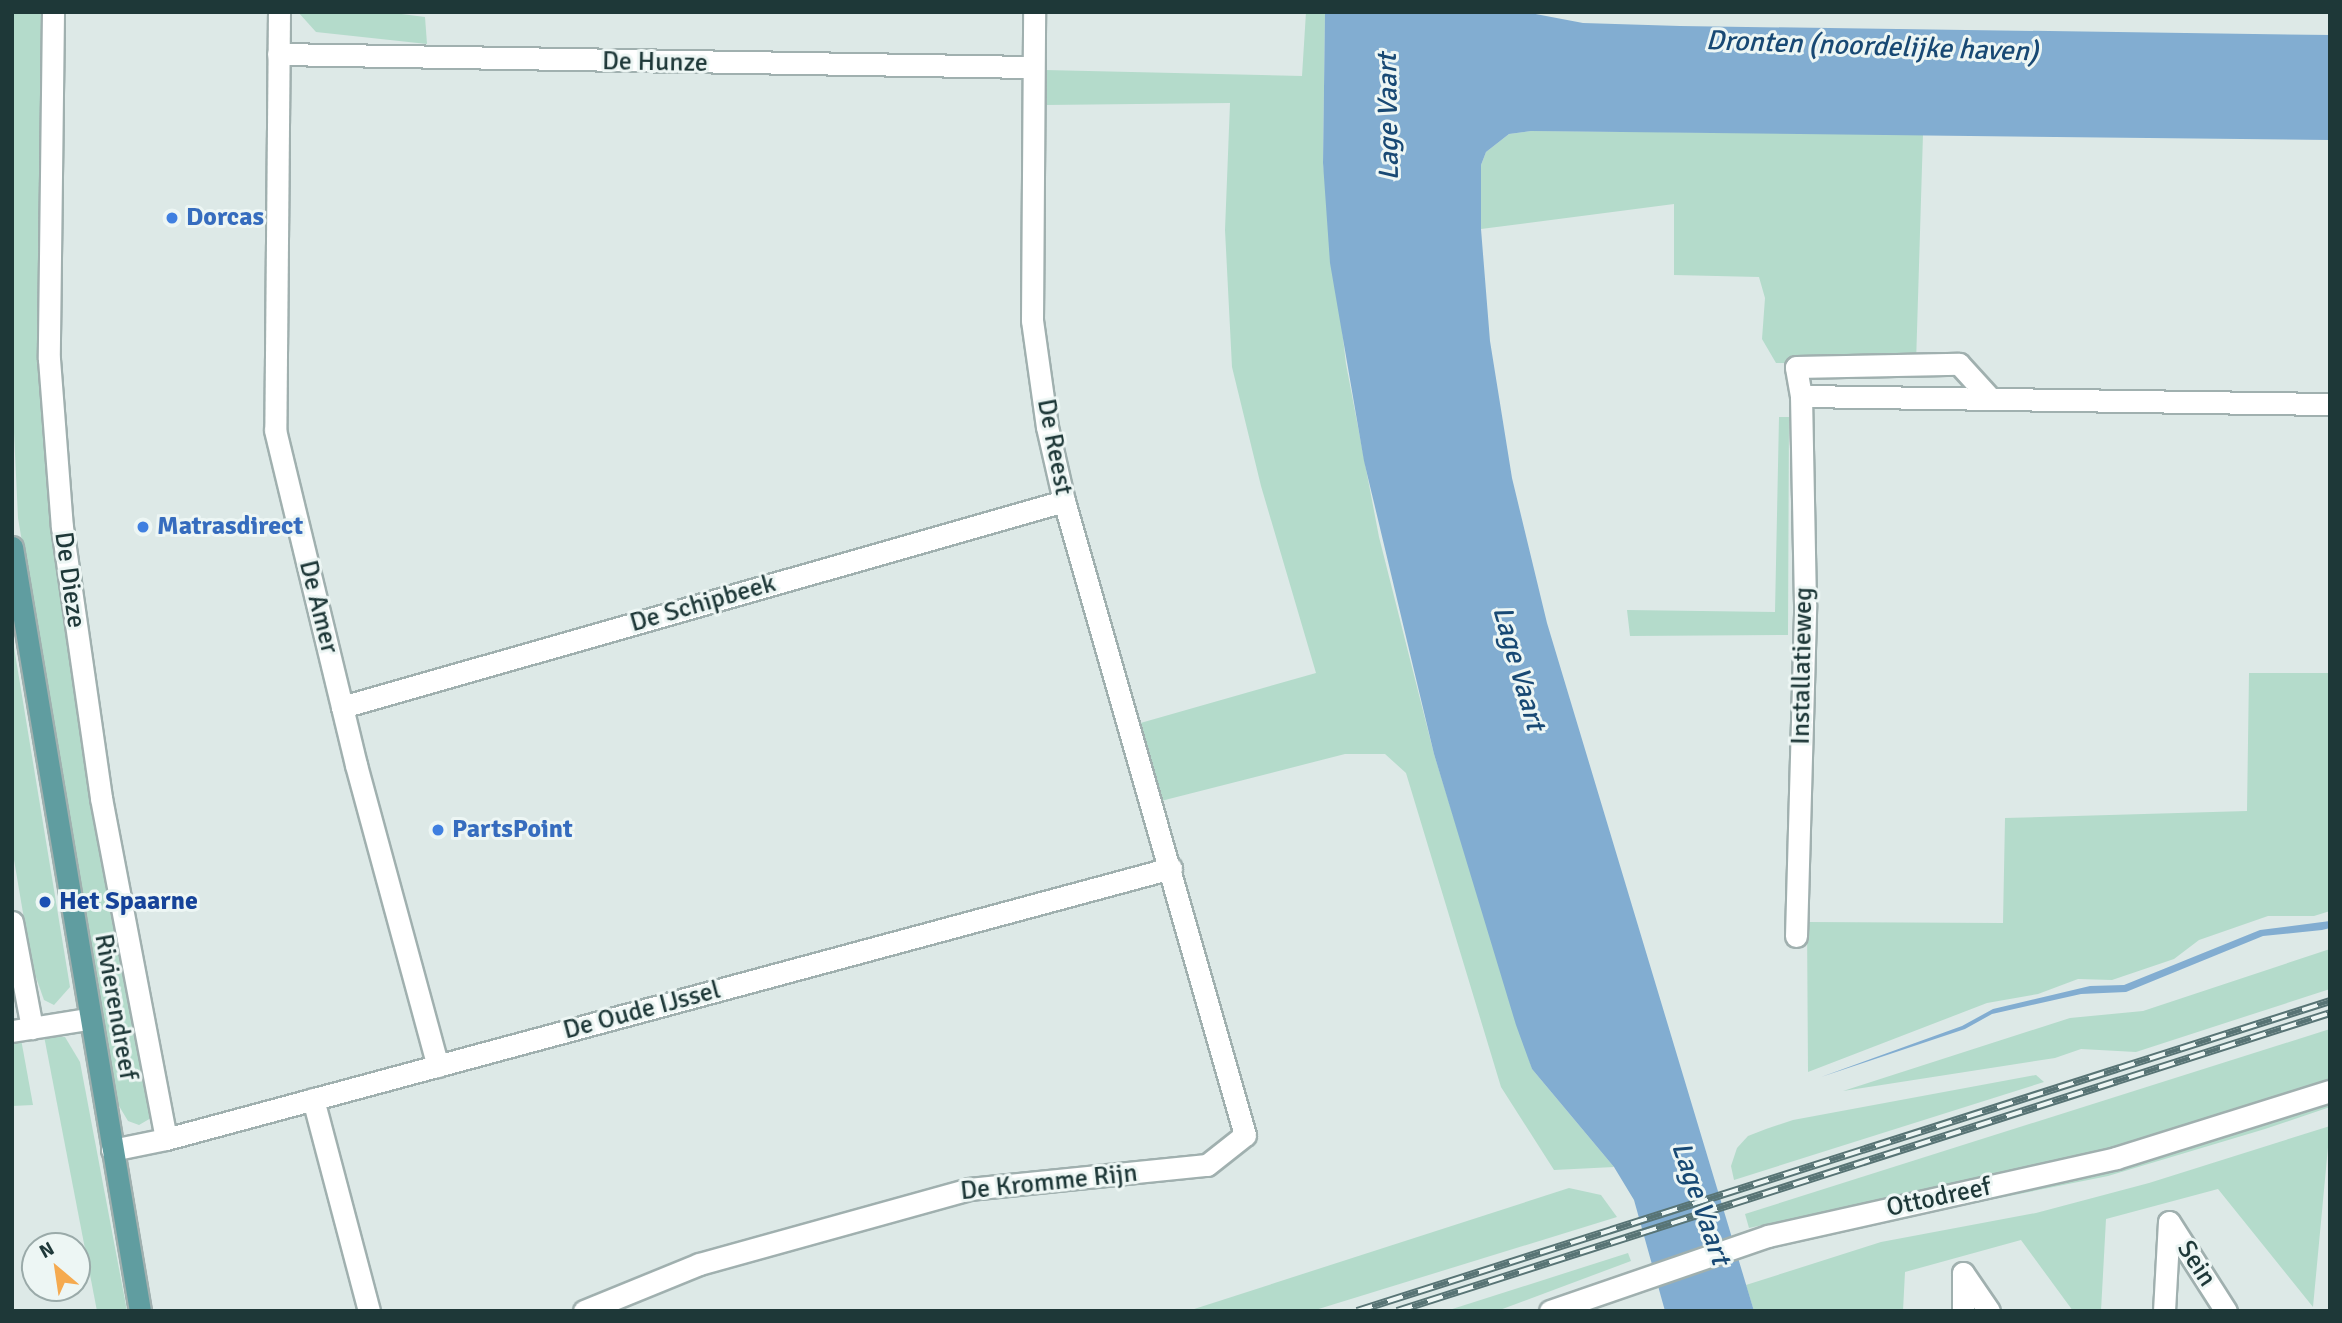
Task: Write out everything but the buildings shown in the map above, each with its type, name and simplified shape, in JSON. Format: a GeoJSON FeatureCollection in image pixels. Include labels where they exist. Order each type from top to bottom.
{"type":"FeatureCollection","features":[{"type":"Feature","properties":{"kind":"main road","name":"Rivierendreef"},"geometry":{"type":"LineString","coordinates":[[12,547],[88,1018],[140,1311]]}},
{"type":"Feature","properties":{"kind":"street","name":"De Dieze"},"geometry":{"type":"LineString","coordinates":[[53,12],[49,359],[62,527],[101,798],[166,1139]]}},
{"type":"Feature","properties":{"kind":"street","name":"De Amer"},"geometry":{"type":"LineString","coordinates":[[279,12],[275,430],[342,707],[438,1066]]}},
{"type":"Feature","properties":{"kind":"street","name":"De Reest"},"geometry":{"type":"LineString","coordinates":[[1034,12],[1032,320],[1047,427],[1064,500],[1171,868]]}},
{"type":"Feature","properties":{"kind":"street","name":"De Hunze"},"geometry":{"type":"LineString","coordinates":[[278,54],[1033,67]]}},
{"type":"Feature","properties":{"kind":"street","name":"Installatieweg"},"geometry":{"type":"LineString","coordinates":[[1796,936],[1805,604],[1801,396],[1796,367],[1919,362],[1959,365],[1991,399]]}},
{"type":"Feature","properties":{"kind":"street"},"geometry":{"type":"LineString","coordinates":[[1801,396],[2330,404]]}},
{"type":"Feature","properties":{"kind":"street","name":"De Schipbeek"},"geometry":{"type":"LineString","coordinates":[[342,707],[1064,500]]}},
{"type":"Feature","properties":{"kind":"street","name":"De Oude IJssel"},"geometry":{"type":"LineString","coordinates":[[112,1150],[166,1139],[313,1100],[1171,868]]}},
{"type":"Feature","properties":{"kind":"street","name":"De Kromme Rijn"},"geometry":{"type":"LineString","coordinates":[[584,1311],[699,1264],[969,1189],[1207,1165],[1245,1135],[1171,868]]}},
{"type":"Feature","properties":{"kind":"street"},"geometry":{"type":"LineString","coordinates":[[12,922],[22,1030],[88,1018]]}},
{"type":"Feature","properties":{"kind":"street","name":"Ottodreef"},"geometry":{"type":"LineString","coordinates":[[1550,1311],[1768,1236],[2116,1158],[2330,1091]]}},
{"type":"Feature","properties":{"kind":"street"},"geometry":{"type":"LineString","coordinates":[[313,1100],[369,1311]]}},
{"type":"Feature","properties":{"kind":"street","name":"Sein"},"geometry":{"type":"LineString","coordinates":[[2164,1311],[2169,1222],[2226,1311]]}},
{"type":"Feature","properties":{"kind":"street"},"geometry":{"type":"LineString","coordinates":[[1963,1311],[1963,1273],[1989,1311]]}},
{"type":"Feature","properties":{"kind":"green space"},"geometry":{"type":"Polygon","coordinates":[[[12,12],[46,12],[57,548],[151,1095],[151,1118],[139,1125],[128,1121],[116,1101],[18,518],[12,390],[12,12]]]}},
{"type":"Feature","properties":{"kind":"green space"},"geometry":{"type":"Polygon","coordinates":[[[298,12],[386,12],[425,17],[427,44],[316,32],[298,12]]]}},
{"type":"Feature","properties":{"kind":"green space"},"geometry":{"type":"Polygon","coordinates":[[[1306,12],[1325,12],[1323,163],[1346,364],[1379,537],[1434,754],[1532,1069],[1614,1167],[1554,1170],[1501,1087],[1406,773],[1385,754],[1345,754],[1161,801],[1137,724],[1316,673],[1261,486],[1232,367],[1225,230],[1230,103],[1045,105],[1045,70],[1302,76],[1306,12]]]}},
{"type":"Feature","properties":{"kind":"green space"},"geometry":{"type":"Polygon","coordinates":[[[1531,131],[1923,134],[1916,364],[1776,363],[1762,339],[1765,298],[1759,277],[1674,275],[1674,204],[1481,229],[1481,165],[1486,152],[1509,134],[1531,131]]]}},
{"type":"Feature","properties":{"kind":"green space"},"geometry":{"type":"Polygon","coordinates":[[[1779,417],[1789,417],[1788,635],[1630,636],[1627,610],[1775,612],[1779,417]]]}},
{"type":"Feature","properties":{"kind":"green space"},"geometry":{"type":"Polygon","coordinates":[[[12,635],[70,987],[54,1005],[44,1000],[32,966],[12,848],[12,635]]]}},
{"type":"Feature","properties":{"kind":"green space"},"geometry":{"type":"Polygon","coordinates":[[[2249,673],[2330,673],[2330,911],[2314,916],[2268,916],[2199,940],[2174,959],[2112,980],[2078,979],[2038,994],[1987,1003],[1808,1072],[1807,922],[2003,923],[2005,818],[2247,811],[2249,673]]]}},
{"type":"Feature","properties":{"kind":"green space"},"geometry":{"type":"Polygon","coordinates":[[[2330,949],[2330,989],[2136,1052],[2081,1049],[2055,1058],[1843,1091],[2070,1018],[2143,1011],[2330,949]]]}},
{"type":"Feature","properties":{"kind":"green space"},"geometry":{"type":"Polygon","coordinates":[[[2330,1029],[2330,1080],[2092,1154],[1749,1228],[1745,1214],[2330,1029]]]}},
{"type":"Feature","properties":{"kind":"green space"},"geometry":{"type":"Polygon","coordinates":[[[44,1036],[65,1037],[80,1062],[127,1311],[97,1311],[91,1280],[91,1232],[82,1232],[44,1036]]]}},
{"type":"Feature","properties":{"kind":"green space"},"geometry":{"type":"Polygon","coordinates":[[[21,1039],[33,1105],[12,1106],[12,1041],[21,1039]]]}},
{"type":"Feature","properties":{"kind":"green space"},"geometry":{"type":"Polygon","coordinates":[[[2036,1075],[2044,1082],[1734,1180],[1731,1166],[1737,1148],[1748,1136],[1766,1129],[1793,1120],[2036,1075]]]}},
{"type":"Feature","properties":{"kind":"green space"},"geometry":{"type":"Polygon","coordinates":[[[2330,1101],[2330,1107],[2265,1129],[2108,1176],[1821,1234],[2150,1158],[2330,1101]]]}},
{"type":"Feature","properties":{"kind":"green space"},"geometry":{"type":"Polygon","coordinates":[[[2330,1126],[2313,1307],[2218,1189],[2106,1219],[2101,1311],[2073,1311],[2021,1240],[1905,1272],[1903,1311],[1754,1311],[1746,1285],[1881,1242],[2036,1213],[2149,1183],[2330,1126]]]}},
{"type":"Feature","properties":{"kind":"green space"},"geometry":{"type":"Polygon","coordinates":[[[1569,1188],[1601,1195],[1617,1217],[1312,1311],[1188,1311],[1569,1188]]]}},
{"type":"Feature","properties":{"kind":"green space"},"geometry":{"type":"Polygon","coordinates":[[[1628,1253],[1631,1261],[1497,1311],[1446,1311],[1628,1253]]]}},
{"type":"Feature","properties":{"kind":"water"},"geometry":{"type":"Polygon","coordinates":[[[1325,12],[1525,12],[1583,23],[1680,26],[2330,35],[2330,140],[1531,131],[1509,134],[1486,152],[1481,165],[1481,229],[1490,341],[1512,478],[1547,623],[1754,1311],[1665,1311],[1634,1200],[1614,1167],[1532,1069],[1516,1025],[1434,754],[1364,461],[1330,263],[1323,163],[1325,12]]]}},
{"type":"Feature","properties":{"kind":"water"},"geometry":{"type":"Polygon","coordinates":[[[2330,921],[2330,928],[2322,930],[2263,936],[2126,992],[2081,994],[1992,1014],[1965,1029],[1821,1077],[1962,1026],[1993,1009],[2090,986],[2124,985],[2260,930],[2330,921]]]}},
{"type":"Feature","properties":{"kind":"railway"},"geometry":{"type":"LineString","coordinates":[[1357,1311],[2330,1001]]}},
{"type":"Feature","properties":{"kind":"railway"},"geometry":{"type":"LineString","coordinates":[[1397,1311],[2330,1013]]}},
{"type":"Feature","properties":{"kind":"place","name":"Dorcas"},"geometry":{"type":"Point","coordinates":[172,218]}},
{"type":"Feature","properties":{"kind":"place","name":"Matrasdirect"},"geometry":{"type":"Point","coordinates":[143,527]}},
{"type":"Feature","properties":{"kind":"place","name":"PartsPoint"},"geometry":{"type":"Point","coordinates":[438,830]}},
{"type":"Feature","properties":{"kind":"place","name":"Het Spaarne"},"geometry":{"type":"Point","coordinates":[45,902]}},
{"type":"Feature","properties":{"kind":"water label","name":"Dronten (noordelijke haven)"},"geometry":{"type":"Point","coordinates":[1872,46]}},
{"type":"Feature","properties":{"kind":"water label","name":"Lage Vaart"},"geometry":{"type":"Point","coordinates":[1388,117]}},
{"type":"Feature","properties":{"kind":"water label","name":"Lage Vaart"},"geometry":{"type":"Point","coordinates":[1519,668]}},
{"type":"Feature","properties":{"kind":"water label","name":"Lage Vaart"},"geometry":{"type":"Point","coordinates":[1701,1203]}}]}
